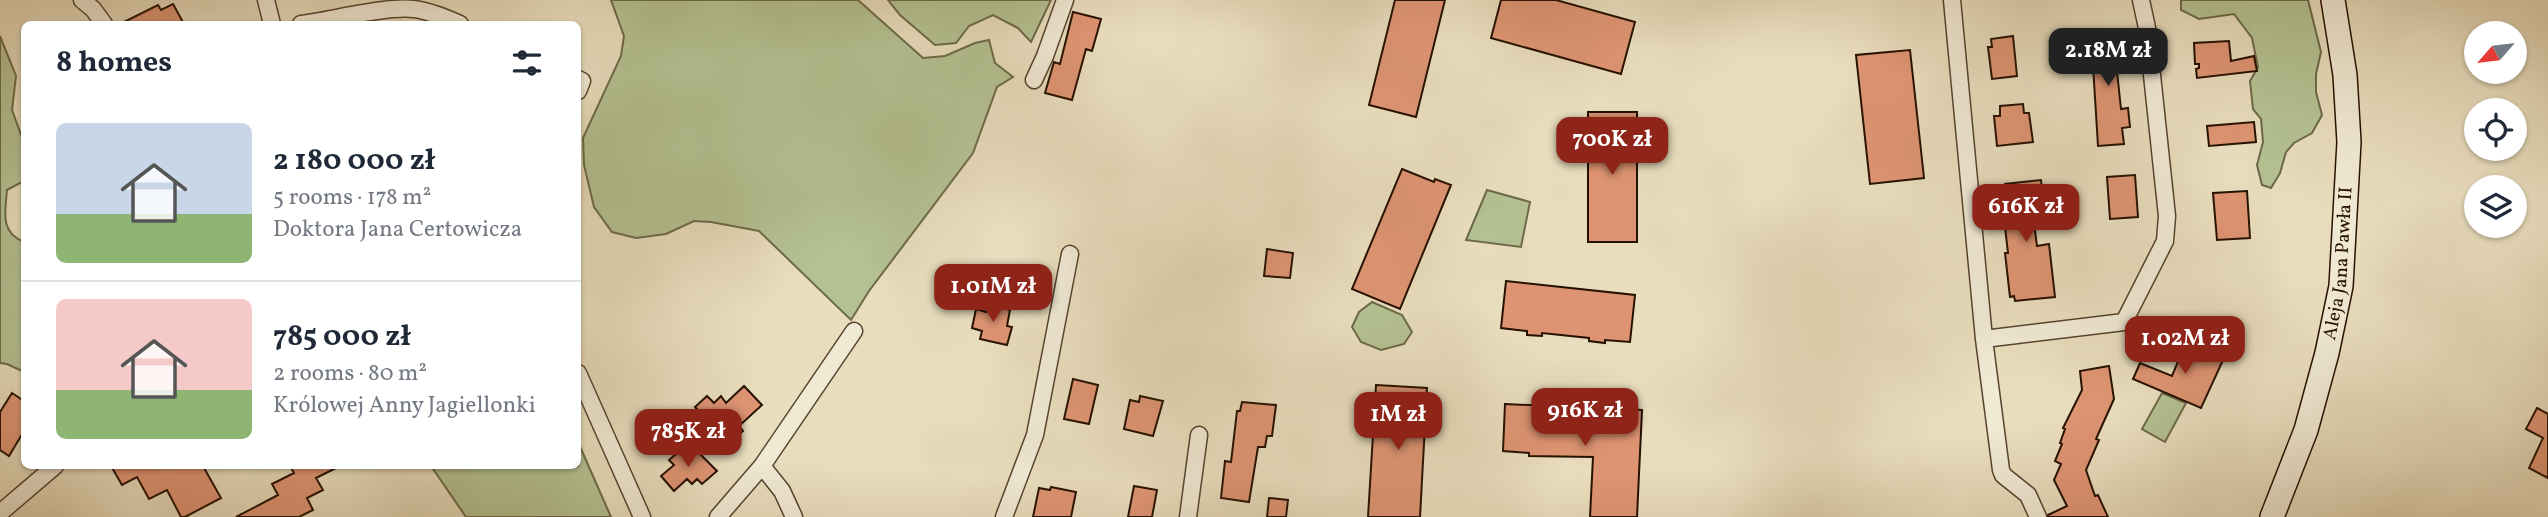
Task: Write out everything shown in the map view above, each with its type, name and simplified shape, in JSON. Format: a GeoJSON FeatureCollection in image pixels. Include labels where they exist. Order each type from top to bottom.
{"type":"FeatureCollection","features":[{"type":"Feature","properties":{"kind":"street"},"geometry":{"type":"LineString","coordinates":[[82,0],[102,21]]}},
{"type":"Feature","properties":{"kind":"street"},"geometry":{"type":"LineString","coordinates":[[266,0],[271,21]]}},
{"type":"Feature","properties":{"kind":"street"},"geometry":{"type":"LineString","coordinates":[[1034,80],[1065,0]]}},
{"type":"Feature","properties":{"kind":"street"},"geometry":{"type":"LineString","coordinates":[[1952,0],[1984,338],[2001,470],[2003,475],[2028,495],[2038,517]]}},
{"type":"Feature","properties":{"kind":"street"},"geometry":{"type":"LineString","coordinates":[[1984,338],[2124,322],[2165,241],[2167,216],[2147,28],[2141,0]]}},
{"type":"Feature","properties":{"kind":"street","name":"Aleja Jana Pawła II"},"geometry":{"type":"LineString","coordinates":[[2272,517],[2306,430],[2327,354],[2341,286],[2349,142],[2345,75],[2333,0]]}},
{"type":"Feature","properties":{"kind":"street"},"geometry":{"type":"LineString","coordinates":[[320,21],[391,10],[415,11],[453,21]]}},
{"type":"Feature","properties":{"kind":"street"},"geometry":{"type":"LineString","coordinates":[[1004,517],[1035,435],[1070,254]]}},
{"type":"Feature","properties":{"kind":"street"},"geometry":{"type":"LineString","coordinates":[[718,517],[762,467],[854,331]]}},
{"type":"Feature","properties":{"kind":"street"},"geometry":{"type":"LineString","coordinates":[[581,380],[642,517]]}},
{"type":"Feature","properties":{"kind":"street"},"geometry":{"type":"LineString","coordinates":[[1188,517],[1199,435]]}},
{"type":"Feature","properties":{"kind":"street"},"geometry":{"type":"LineString","coordinates":[[762,467],[782,491],[794,517]]}},
{"type":"Feature","properties":{"kind":"street"},"geometry":{"type":"LineString","coordinates":[[0,513],[51,469]]}},
{"type":"Feature","properties":{"kind":"green space"},"geometry":{"type":"Polygon","coordinates":[[[611,0],[858,0],[923,58],[945,56],[989,40],[995,63],[1013,77],[997,87],[973,153],[869,291],[851,320],[759,231],[694,221],[666,234],[636,238],[612,232],[594,207],[584,165],[583,138],[621,56],[624,36],[611,0]]]}},
{"type":"Feature","properties":{"kind":"green space"},"geometry":{"type":"Polygon","coordinates":[[[888,0],[1051,0],[1031,42],[1018,28],[993,15],[969,26],[956,43],[935,45],[900,15],[888,0]]]}},
{"type":"Feature","properties":{"kind":"green space"},"geometry":{"type":"Polygon","coordinates":[[[2181,0],[2308,0],[2321,52],[2316,74],[2316,92],[2322,115],[2312,133],[2294,143],[2286,152],[2280,173],[2271,188],[2262,185],[2257,165],[2263,142],[2261,119],[2253,109],[2250,81],[2258,67],[2252,38],[2234,14],[2199,19],[2181,10],[2181,0]]]}},
{"type":"Feature","properties":{"kind":"green space"},"geometry":{"type":"Polygon","coordinates":[[[0,36],[16,76],[12,110],[21,135],[21,183],[7,190],[5,214],[11,233],[21,240],[21,371],[0,363],[0,36]]]}},
{"type":"Feature","properties":{"kind":"green space"},"geometry":{"type":"Polygon","coordinates":[[[1487,190],[1530,202],[1521,247],[1466,240],[1487,190]]]}},
{"type":"Feature","properties":{"kind":"green space"},"geometry":{"type":"Polygon","coordinates":[[[1372,302],[1402,315],[1412,332],[1404,344],[1381,350],[1361,342],[1352,327],[1359,312],[1372,302]]]}},
{"type":"Feature","properties":{"kind":"green space"},"geometry":{"type":"Polygon","coordinates":[[[2162,393],[2186,403],[2165,442],[2142,429],[2162,393]]]}},
{"type":"Feature","properties":{"kind":"green space"},"geometry":{"type":"Polygon","coordinates":[[[581,449],[611,517],[466,517],[433,469],[581,469],[581,449]]]}},
{"type":"Feature","properties":{"kind":"building"},"geometry":{"type":"Polygon","coordinates":[[[1395,0],[1445,0],[1416,117],[1369,105],[1395,0]]]}},
{"type":"Feature","properties":{"kind":"building"},"geometry":{"type":"Polygon","coordinates":[[[1501,0],[1556,0],[1635,22],[1621,74],[1491,38],[1501,0]]]}},
{"type":"Feature","properties":{"kind":"building"},"geometry":{"type":"Polygon","coordinates":[[[173,4],[182,21],[126,21],[158,5],[161,10],[173,4]]]}},
{"type":"Feature","properties":{"kind":"building"},"geometry":{"type":"Polygon","coordinates":[[[1073,12],[1101,19],[1092,51],[1086,49],[1072,100],[1045,93],[1054,62],[1060,64],[1073,12]]]}},
{"type":"Feature","properties":{"kind":"building"},"geometry":{"type":"Polygon","coordinates":[[[2120,30],[2122,51],[2119,52],[2120,61],[2116,62],[2121,109],[2128,108],[2130,127],[2122,128],[2124,144],[2098,146],[2091,33],[2120,30]]]}},
{"type":"Feature","properties":{"kind":"building"},"geometry":{"type":"Polygon","coordinates":[[[2013,36],[2017,76],[1992,79],[1988,47],[1992,47],[1991,39],[2013,36]]]}},
{"type":"Feature","properties":{"kind":"building"},"geometry":{"type":"Polygon","coordinates":[[[2229,41],[2231,61],[2254,56],[2257,71],[2197,78],[2196,69],[2199,64],[2195,64],[2194,43],[2229,41]]]}},
{"type":"Feature","properties":{"kind":"building"},"geometry":{"type":"Polygon","coordinates":[[[1910,50],[1924,178],[1870,184],[1856,55],[1910,50]]]}},
{"type":"Feature","properties":{"kind":"building"},"geometry":{"type":"Polygon","coordinates":[[[2023,104],[2024,113],[2029,113],[2033,142],[1997,146],[1994,116],[2000,116],[2000,106],[2023,104]]]}},
{"type":"Feature","properties":{"kind":"building"},"geometry":{"type":"Polygon","coordinates":[[[1588,112],[1637,112],[1637,242],[1588,242],[1588,112]]]}},
{"type":"Feature","properties":{"kind":"building"},"geometry":{"type":"Polygon","coordinates":[[[2254,122],[2256,142],[2209,146],[2207,126],[2254,122]]]}},
{"type":"Feature","properties":{"kind":"building"},"geometry":{"type":"Polygon","coordinates":[[[1402,169],[1434,182],[1435,179],[1451,185],[1400,309],[1352,289],[1402,169]]]}},
{"type":"Feature","properties":{"kind":"building"},"geometry":{"type":"Polygon","coordinates":[[[2135,175],[2138,217],[2110,219],[2107,177],[2135,175]]]}},
{"type":"Feature","properties":{"kind":"building"},"geometry":{"type":"Polygon","coordinates":[[[2041,180],[2044,207],[2032,209],[2037,246],[2049,244],[2055,297],[2015,301],[2014,296],[2010,297],[2005,253],[2008,253],[2002,201],[2007,200],[2005,184],[2041,180]]]}},
{"type":"Feature","properties":{"kind":"building"},"geometry":{"type":"Polygon","coordinates":[[[2247,191],[2250,238],[2217,240],[2213,193],[2247,191]]]}},
{"type":"Feature","properties":{"kind":"building"},"geometry":{"type":"Polygon","coordinates":[[[1267,249],[1293,253],[1290,278],[1264,276],[1267,249]]]}},
{"type":"Feature","properties":{"kind":"building"},"geometry":{"type":"Polygon","coordinates":[[[1506,281],[1635,295],[1630,342],[1605,340],[1605,343],[1589,341],[1589,338],[1542,333],[1542,336],[1527,335],[1527,331],[1501,328],[1506,281]]]}},
{"type":"Feature","properties":{"kind":"building"},"geometry":{"type":"Polygon","coordinates":[[[988,304],[1010,310],[1007,326],[1012,327],[1007,345],[980,339],[982,331],[972,328],[976,309],[986,312],[988,304]]]}},
{"type":"Feature","properties":{"kind":"building"},"geometry":{"type":"Polygon","coordinates":[[[2186,342],[2224,358],[2201,408],[2133,379],[2140,363],[2172,376],[2186,342]]]}},
{"type":"Feature","properties":{"kind":"building"},"geometry":{"type":"Polygon","coordinates":[[[2109,366],[2114,399],[2086,470],[2095,496],[2098,495],[2108,517],[2048,517],[2067,506],[2054,480],[2061,464],[2055,461],[2062,444],[2063,428],[2082,390],[2080,371],[2109,366]]]}},
{"type":"Feature","properties":{"kind":"building"},"geometry":{"type":"Polygon","coordinates":[[[1073,379],[1098,385],[1089,424],[1064,419],[1073,379]]]}},
{"type":"Feature","properties":{"kind":"building"},"geometry":{"type":"Polygon","coordinates":[[[1376,385],[1427,388],[1420,517],[1368,517],[1376,385]]]}},
{"type":"Feature","properties":{"kind":"building"},"geometry":{"type":"Polygon","coordinates":[[[744,386],[762,405],[739,426],[743,431],[729,444],[695,407],[707,396],[714,403],[721,396],[726,403],[744,386]]]}},
{"type":"Feature","properties":{"kind":"building"},"geometry":{"type":"Polygon","coordinates":[[[12,393],[21,399],[21,436],[9,456],[0,450],[0,412],[12,393]]]}},
{"type":"Feature","properties":{"kind":"building"},"geometry":{"type":"Polygon","coordinates":[[[1140,396],[1163,401],[1153,436],[1124,429],[1130,400],[1139,402],[1140,396]]]}},
{"type":"Feature","properties":{"kind":"building"},"geometry":{"type":"Polygon","coordinates":[[[1242,402],[1276,405],[1272,436],[1267,436],[1265,447],[1258,447],[1249,502],[1221,498],[1225,461],[1231,462],[1237,411],[1240,411],[1242,402]]]}},
{"type":"Feature","properties":{"kind":"building"},"geometry":{"type":"Polygon","coordinates":[[[1505,404],[1642,410],[1637,517],[1590,517],[1593,457],[1529,456],[1529,453],[1503,451],[1505,404]]]}},
{"type":"Feature","properties":{"kind":"building"},"geometry":{"type":"Polygon","coordinates":[[[2537,408],[2548,414],[2548,478],[2529,468],[2543,438],[2526,429],[2537,408]]]}},
{"type":"Feature","properties":{"kind":"building"},"geometry":{"type":"Polygon","coordinates":[[[682,449],[688,456],[695,449],[717,471],[702,484],[697,479],[692,484],[687,479],[674,491],[661,476],[674,465],[669,460],[682,449]]]}},
{"type":"Feature","properties":{"kind":"building"},"geometry":{"type":"Polygon","coordinates":[[[113,469],[205,469],[221,498],[181,517],[167,490],[149,499],[137,477],[122,485],[113,469]]]}},
{"type":"Feature","properties":{"kind":"building"},"geometry":{"type":"Polygon","coordinates":[[[292,469],[334,469],[316,478],[323,490],[307,498],[313,510],[299,517],[236,517],[278,495],[272,484],[294,473],[292,469]]]}},
{"type":"Feature","properties":{"kind":"building"},"geometry":{"type":"Polygon","coordinates":[[[1134,486],[1157,490],[1152,517],[1128,517],[1134,486]]]}},
{"type":"Feature","properties":{"kind":"building"},"geometry":{"type":"Polygon","coordinates":[[[1051,487],[1076,492],[1071,517],[1033,517],[1039,488],[1050,490],[1051,487]]]}},
{"type":"Feature","properties":{"kind":"building"},"geometry":{"type":"Polygon","coordinates":[[[1269,498],[1288,500],[1286,517],[1267,517],[1269,498]]]}}]}
